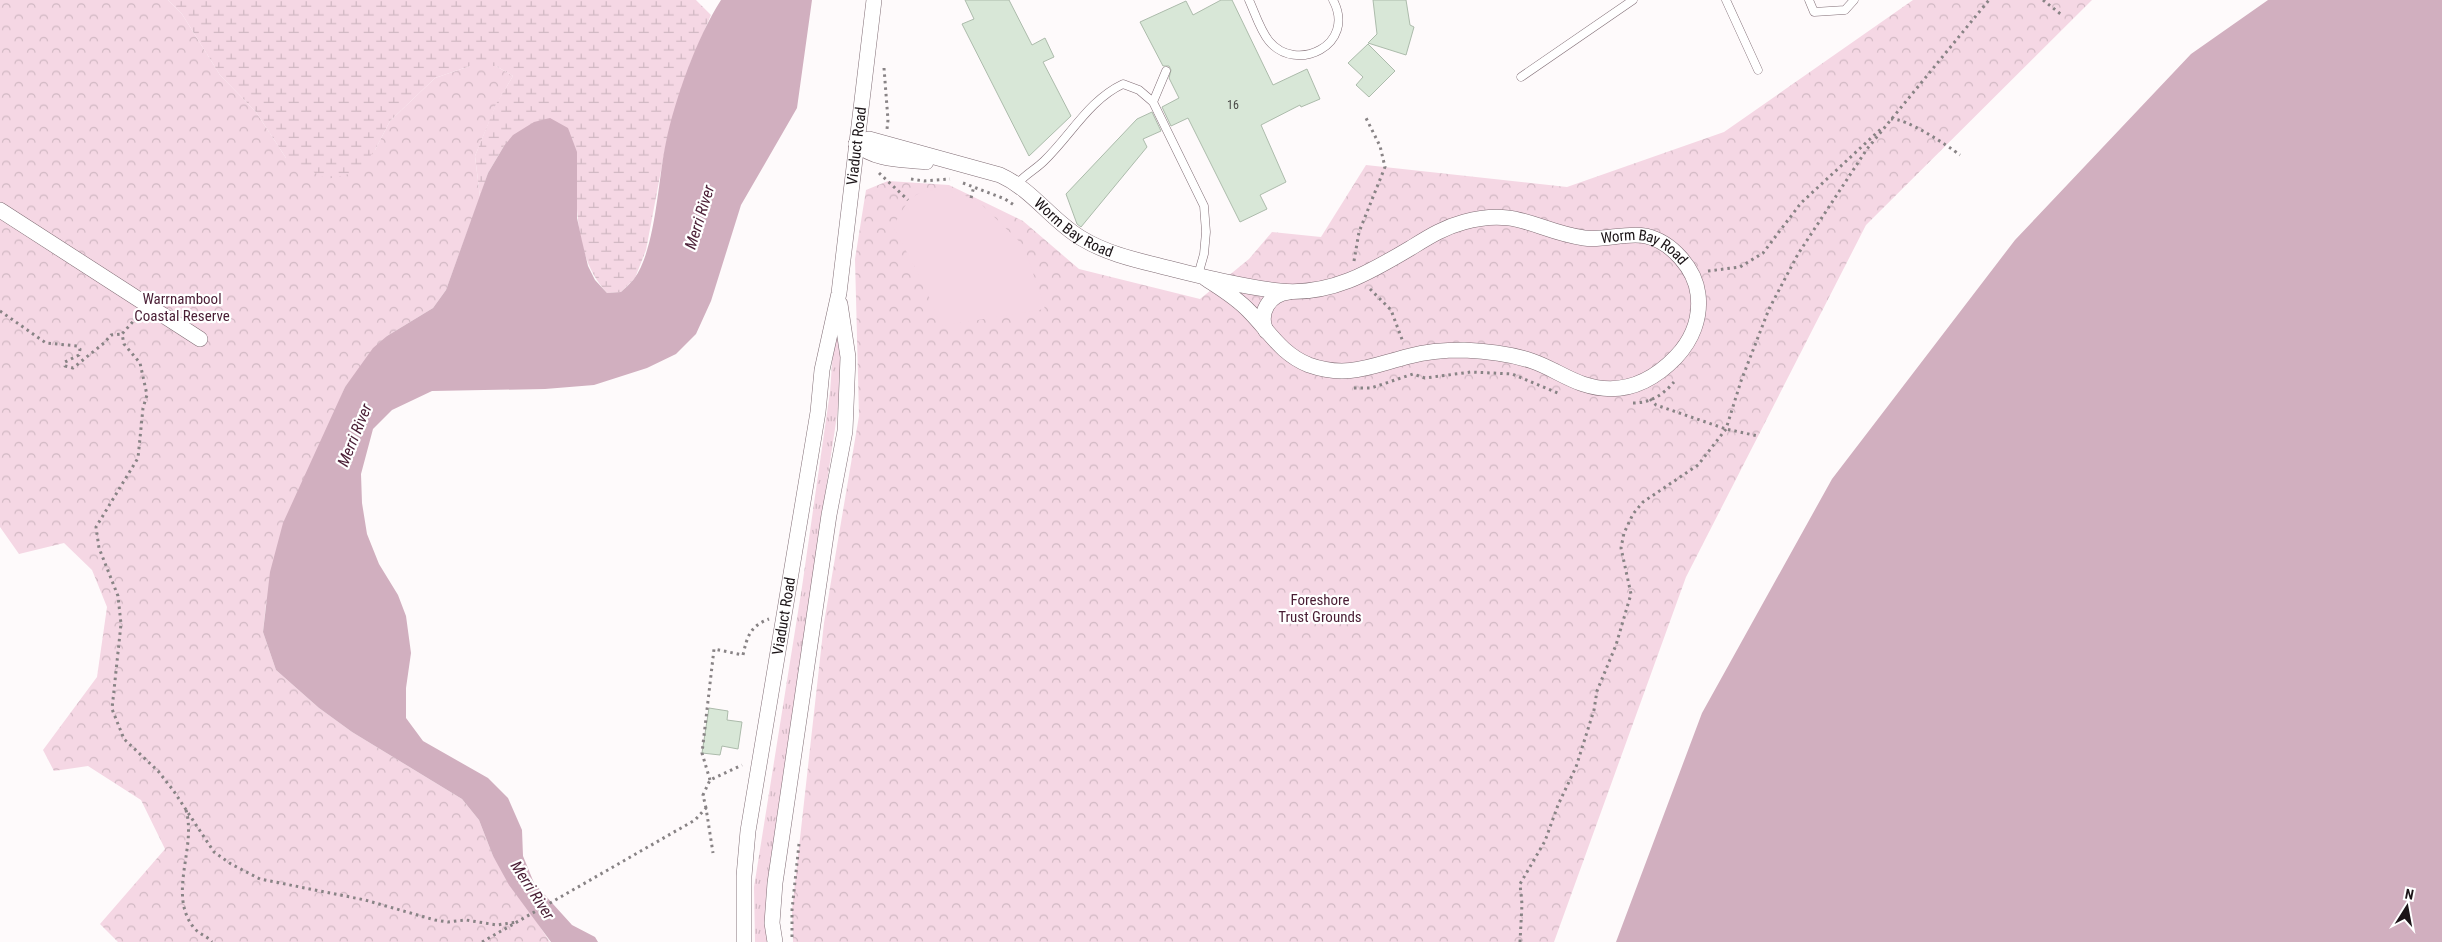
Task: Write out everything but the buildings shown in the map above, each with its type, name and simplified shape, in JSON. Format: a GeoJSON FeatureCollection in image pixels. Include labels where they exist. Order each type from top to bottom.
{"type":"FeatureCollection","features":[{"type":"Feature","properties":{"kind":"street","name":"Viaduct Road"},"geometry":{"type":"LineString","coordinates":[[744,942],[744,876],[748,831],[818,412],[822,370],[839,293],[874,0]]}},
{"type":"Feature","properties":{"kind":"street","name":"Worm Bay Road"},"geometry":{"type":"LineString","coordinates":[[953,162],[937,163],[880,157],[868,154],[856,144],[869,139],[983,170],[1018,183],[1080,238],[1123,256],[1201,276],[1293,292],[1319,291],[1346,283],[1449,226],[1493,216],[1518,218],[1583,238],[1608,239],[1645,236],[1655,240],[1677,254],[1692,274],[1698,299],[1696,323],[1689,341],[1672,361],[1656,376],[1617,389],[1585,385],[1534,362],[1505,354],[1471,350],[1424,352],[1356,371],[1329,370],[1294,358],[1236,299],[1201,276]]}},
{"type":"Feature","properties":{"kind":"street"},"geometry":{"type":"LineString","coordinates":[[0,210],[200,339]]}},
{"type":"Feature","properties":{"kind":"street"},"geometry":{"type":"LineString","coordinates":[[1266,331],[1263,317],[1268,302],[1278,294],[1293,292]]}},
{"type":"Feature","properties":{"kind":"street","name":"Viaduct Road"},"geometry":{"type":"LineString","coordinates":[[774,942],[772,923],[775,883],[829,515],[844,431],[848,357],[839,293]]}},
{"type":"Feature","properties":{"kind":"lane"},"geometry":{"type":"LineString","coordinates":[[1248,0],[1269,41],[1284,53],[1304,56],[1326,46],[1339,30],[1339,12],[1333,0]]}},
{"type":"Feature","properties":{"kind":"lane"},"geometry":{"type":"LineString","coordinates":[[1521,77],[1633,0]]}},
{"type":"Feature","properties":{"kind":"lane"},"geometry":{"type":"LineString","coordinates":[[1726,0],[1758,70]]}},
{"type":"Feature","properties":{"kind":"lane"},"geometry":{"type":"LineString","coordinates":[[1809,0],[1814,12],[1845,10],[1854,0]]}},
{"type":"Feature","properties":{"kind":"lane"},"geometry":{"type":"LineString","coordinates":[[1153,102],[1166,71]]}},
{"type":"Feature","properties":{"kind":"lane"},"geometry":{"type":"LineString","coordinates":[[1018,183],[1044,161],[1091,107],[1110,90],[1123,84],[1139,90],[1153,102],[1204,206],[1206,232],[1201,276]]}},
{"type":"Feature","properties":{"kind":"path"},"geometry":{"type":"LineString","coordinates":[[1520,942],[1522,904],[1520,884],[1545,841],[1558,805],[1576,767],[1594,710],[1597,691],[1616,645],[1630,594],[1621,548],[1624,533],[1633,514],[1643,502],[1698,465],[1726,429],[1741,381],[1769,309],[1803,246],[1867,149],[1989,0]]}},
{"type":"Feature","properties":{"kind":"path"},"geometry":{"type":"LineString","coordinates":[[2043,0],[2064,16]]}},
{"type":"Feature","properties":{"kind":"path"},"geometry":{"type":"LineString","coordinates":[[1892,118],[1941,141],[1960,155]]}},
{"type":"Feature","properties":{"kind":"path"},"geometry":{"type":"LineString","coordinates":[[1692,274],[1740,267],[1763,253],[1801,203],[1892,118]]}},
{"type":"Feature","properties":{"kind":"path"},"geometry":{"type":"LineString","coordinates":[[879,173],[880,157]]}},
{"type":"Feature","properties":{"kind":"path"},"geometry":{"type":"LineString","coordinates":[[879,173],[888,174]]}},
{"type":"Feature","properties":{"kind":"path"},"geometry":{"type":"LineString","coordinates":[[879,173],[908,200]]}},
{"type":"Feature","properties":{"kind":"path"},"geometry":{"type":"LineString","coordinates":[[906,178],[924,181],[949,179],[1005,199],[1018,207]]}},
{"type":"Feature","properties":{"kind":"path"},"geometry":{"type":"LineString","coordinates":[[0,311],[46,343],[77,346],[80,349],[79,355],[65,362],[65,366],[74,368],[104,344],[111,335],[122,334],[147,304]]}},
{"type":"Feature","properties":{"kind":"path"},"geometry":{"type":"LineString","coordinates":[[122,334],[124,344],[140,363],[147,394],[143,408],[138,458],[96,527],[99,548],[118,596],[122,624],[112,709],[124,739],[158,771],[185,804],[214,852],[231,864],[260,879],[365,900],[435,920],[448,922],[466,920],[497,925],[517,922]]}},
{"type":"Feature","properties":{"kind":"path"},"geometry":{"type":"LineString","coordinates":[[1625,404],[1640,403],[1665,393],[1686,370],[1672,361]]}},
{"type":"Feature","properties":{"kind":"path"},"geometry":{"type":"LineString","coordinates":[[1346,388],[1371,388],[1413,374],[1425,378],[1471,372],[1512,374],[1566,396]]}},
{"type":"Feature","properties":{"kind":"path"},"geometry":{"type":"LineString","coordinates":[[1632,385],[1656,405],[1726,429],[1758,436]]}},
{"type":"Feature","properties":{"kind":"path"},"geometry":{"type":"LineString","coordinates":[[710,780],[702,753],[714,649],[743,655],[747,635],[758,623],[785,612]]}},
{"type":"Feature","properties":{"kind":"path"},"geometry":{"type":"LineString","coordinates":[[713,853],[706,808],[702,795],[710,780],[737,769],[762,749]]}},
{"type":"Feature","properties":{"kind":"path"},"geometry":{"type":"LineString","coordinates":[[185,804],[189,824],[182,884],[184,906],[194,928],[212,942]]}},
{"type":"Feature","properties":{"kind":"path"},"geometry":{"type":"LineString","coordinates":[[482,942],[695,820],[706,808]]}},
{"type":"Feature","properties":{"kind":"green space","name":"Warrnambool Coastal Reserve"},"geometry":{"type":"Polygon","coordinates":[[[0,0],[168,0],[182,14],[220,75],[256,112],[286,158],[375,150],[390,121],[435,78],[470,66],[496,66],[513,76],[496,105],[475,156],[480,197],[446,290],[433,308],[387,336],[345,387],[323,440],[266,604],[263,632],[276,670],[319,708],[352,732],[462,799],[479,820],[493,856],[550,942],[118,942],[100,924],[165,849],[141,800],[88,766],[54,771],[43,750],[97,677],[107,607],[92,570],[64,543],[19,554],[0,527],[0,0]]]}},
{"type":"Feature","properties":{"kind":"green space"},"geometry":{"type":"Polygon","coordinates":[[[168,0],[696,0],[711,15],[691,61],[667,139],[646,250],[635,278],[621,292],[607,293],[591,269],[582,243],[577,215],[576,186],[504,146],[488,173],[480,197],[475,156],[496,104],[513,76],[496,66],[470,66],[435,78],[390,121],[375,150],[358,172],[327,179],[286,158],[256,112],[220,75],[182,14],[168,0]]]}},
{"type":"Feature","properties":{"kind":"green space","name":"Foreshore Trust Grounds"},"geometry":{"type":"Polygon","coordinates":[[[1913,0],[2092,0],[1866,225],[1686,577],[1554,942],[793,942],[792,910],[824,623],[859,416],[855,259],[866,190],[888,181],[949,185],[1023,221],[1079,269],[1200,299],[1249,259],[1272,232],[1321,237],[1366,165],[1567,187],[1724,132],[1913,0]]]}},
{"type":"Feature","properties":{"kind":"green space"},"geometry":{"type":"Polygon","coordinates":[[[948,189],[978,201],[1024,246],[1045,309],[941,326],[922,280],[893,227],[913,197],[926,191],[948,189]]]}},
{"type":"Feature","properties":{"kind":"green space"},"geometry":{"type":"Polygon","coordinates":[[[835,323],[843,328],[840,395],[769,871],[765,917],[768,942],[755,942],[754,887],[802,587],[830,392],[835,323]]]}},
{"type":"Feature","properties":{"kind":"water","name":"Merri River"},"geometry":{"type":"Polygon","coordinates":[[[721,0],[812,0],[797,108],[741,205],[711,301],[696,334],[676,354],[647,368],[594,385],[545,389],[432,391],[392,410],[373,429],[361,474],[362,503],[367,534],[379,564],[398,595],[406,616],[411,653],[406,688],[406,718],[423,741],[488,778],[508,798],[522,830],[523,856],[534,883],[572,925],[595,937],[598,942],[551,942],[509,885],[493,856],[479,820],[462,799],[352,732],[319,708],[276,670],[263,632],[270,572],[283,523],[345,387],[373,348],[387,336],[433,308],[446,290],[488,173],[513,135],[534,122],[550,118],[568,128],[577,152],[577,218],[588,266],[595,280],[607,293],[621,292],[634,279],[641,266],[652,232],[663,157],[675,107],[695,50],[721,0]]]}},
{"type":"Feature","properties":{"kind":"water"},"geometry":{"type":"Polygon","coordinates":[[[2268,0],[2442,0],[2442,942],[1616,942],[1702,713],[1832,479],[2015,240],[2191,54],[2268,0]]]}}]}
